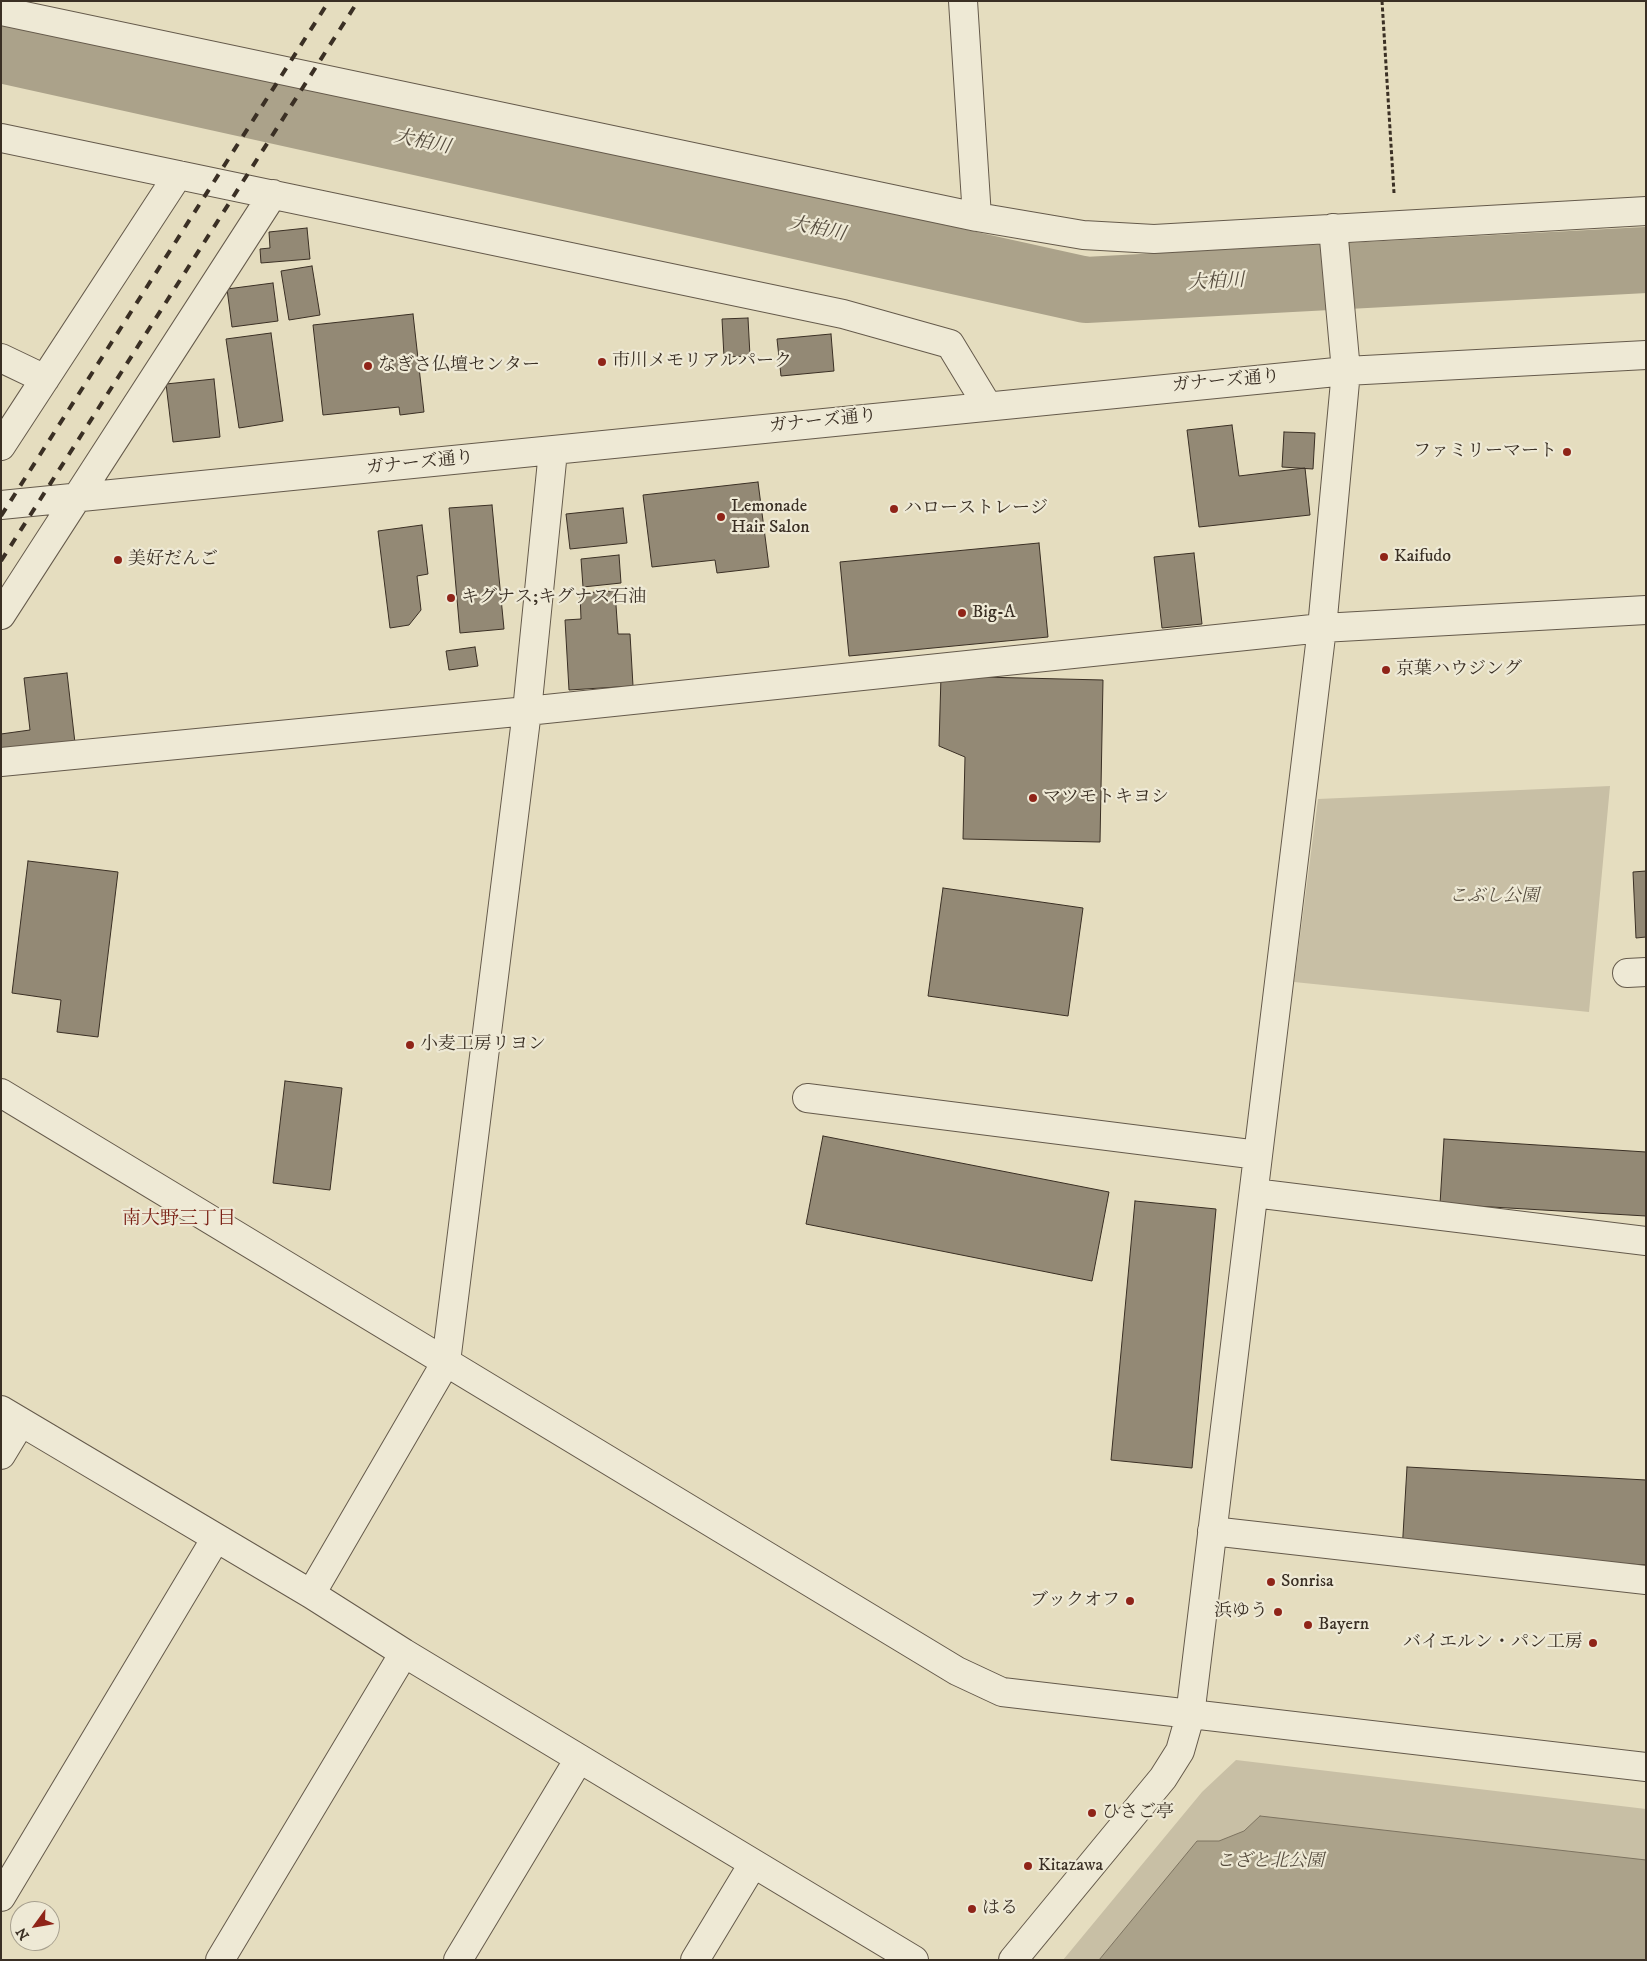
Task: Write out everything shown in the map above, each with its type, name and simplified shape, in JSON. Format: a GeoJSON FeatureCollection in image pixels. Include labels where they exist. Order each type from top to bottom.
{"type":"FeatureCollection","features":[{"type":"Feature","properties":{"kind":"street"},"geometry":{"type":"LineString","coordinates":[[963,1],[977,216]]}},
{"type":"Feature","properties":{"kind":"street"},"geometry":{"type":"LineString","coordinates":[[1,11],[121,38],[977,216],[1083,234],[1154,239],[1646,211]]}},
{"type":"Feature","properties":{"kind":"street"},"geometry":{"type":"LineString","coordinates":[[1,138],[843,314],[950,344],[988,405]]}},
{"type":"Feature","properties":{"kind":"street"},"geometry":{"type":"LineString","coordinates":[[1,446],[178,175]]}},
{"type":"Feature","properties":{"kind":"street"},"geometry":{"type":"LineString","coordinates":[[1,615],[273,194]]}},
{"type":"Feature","properties":{"kind":"street"},"geometry":{"type":"LineString","coordinates":[[1013,1960],[1163,1778],[1180,1751],[1190,1716],[1322,628],[1346,370],[1333,228]]}},
{"type":"Feature","properties":{"kind":"street","name":"ガナーズ通り"},"geometry":{"type":"LineString","coordinates":[[1,506],[1346,370],[1646,355]]}},
{"type":"Feature","properties":{"kind":"street"},"geometry":{"type":"LineString","coordinates":[[1,358],[45,379]]}},
{"type":"Feature","properties":{"kind":"street"},"geometry":{"type":"LineString","coordinates":[[311,1594],[446,1362],[527,711],[553,451]]}},
{"type":"Feature","properties":{"kind":"street"},"geometry":{"type":"LineString","coordinates":[[1,762],[527,711],[1322,628],[1646,610]]}},
{"type":"Feature","properties":{"kind":"street"},"geometry":{"type":"LineString","coordinates":[[1,1093],[956,1671],[1002,1692],[1190,1716],[1646,1767]]}},
{"type":"Feature","properties":{"kind":"street"},"geometry":{"type":"LineString","coordinates":[[807,1098],[1258,1155]]}},
{"type":"Feature","properties":{"kind":"street"},"geometry":{"type":"LineString","coordinates":[[1254,1193],[1646,1241]]}},
{"type":"Feature","properties":{"kind":"street"},"geometry":{"type":"LineString","coordinates":[[1,1455],[11,1416],[311,1594],[404,1653],[914,1960]]}},
{"type":"Feature","properties":{"kind":"street"},"geometry":{"type":"LineString","coordinates":[[1212,1531],[1646,1580]]}},
{"type":"Feature","properties":{"kind":"street"},"geometry":{"type":"LineString","coordinates":[[1,1897],[216,1538]]}},
{"type":"Feature","properties":{"kind":"street"},"geometry":{"type":"LineString","coordinates":[[220,1960],[404,1653]]}},
{"type":"Feature","properties":{"kind":"street"},"geometry":{"type":"LineString","coordinates":[[458,1960],[579,1759]]}},
{"type":"Feature","properties":{"kind":"street"},"geometry":{"type":"LineString","coordinates":[[695,1960],[753,1864]]}},
{"type":"Feature","properties":{"kind":"path"},"geometry":{"type":"LineString","coordinates":[[1382,1],[1396,226]]}},
{"type":"Feature","properties":{"kind":"green space","name":"こぶし公園"},"geometry":{"type":"Polygon","coordinates":[[[1610,786],[1589,1012],[1294,982],[1318,799],[1610,786]]]}},
{"type":"Feature","properties":{"kind":"green space","name":"こざと北公園"},"geometry":{"type":"Polygon","coordinates":[[[1236,1760],[1646,1809],[1646,1960],[1063,1960],[1202,1792],[1236,1760]]]}},
{"type":"Feature","properties":{"kind":"shaded area","name":"こざと北公園"},"geometry":{"type":"Polygon","coordinates":[[[1260,1816],[1646,1860],[1646,1960],[1099,1960],[1197,1841],[1219,1841],[1244,1831],[1260,1816]]]}},
{"type":"Feature","properties":{"kind":"building"},"geometry":{"type":"Polygon","coordinates":[[[307,228],[310,259],[261,263],[260,249],[270,248],[269,232],[307,228]]]}},
{"type":"Feature","properties":{"kind":"building"},"geometry":{"type":"Polygon","coordinates":[[[312,266],[320,315],[289,320],[281,271],[312,266]]]}},
{"type":"Feature","properties":{"kind":"building"},"geometry":{"type":"Polygon","coordinates":[[[273,283],[278,321],[232,327],[227,289],[273,283]]]}},
{"type":"Feature","properties":{"kind":"building","name":"なぎさ仏壇センター"},"geometry":{"type":"Polygon","coordinates":[[[413,314],[424,412],[400,415],[399,407],[323,415],[313,325],[413,314]]]}},
{"type":"Feature","properties":{"kind":"building"},"geometry":{"type":"Polygon","coordinates":[[[748,318],[750,356],[724,357],[722,319],[748,318]]]}},
{"type":"Feature","properties":{"kind":"building"},"geometry":{"type":"Polygon","coordinates":[[[271,333],[283,421],[239,428],[226,339],[271,333]]]}},
{"type":"Feature","properties":{"kind":"building"},"geometry":{"type":"Polygon","coordinates":[[[831,334],[834,371],[781,376],[777,339],[831,334]]]}},
{"type":"Feature","properties":{"kind":"building"},"geometry":{"type":"Polygon","coordinates":[[[214,379],[220,437],[173,442],[166,384],[214,379]]]}},
{"type":"Feature","properties":{"kind":"building"},"geometry":{"type":"Polygon","coordinates":[[[1232,425],[1239,476],[1305,468],[1310,515],[1199,527],[1187,430],[1232,425]]]}},
{"type":"Feature","properties":{"kind":"building"},"geometry":{"type":"Polygon","coordinates":[[[1284,432],[1315,433],[1313,469],[1282,467],[1284,432]]]}},
{"type":"Feature","properties":{"kind":"building"},"geometry":{"type":"Polygon","coordinates":[[[758,482],[769,567],[717,573],[715,560],[652,567],[643,495],[758,482]]]}},
{"type":"Feature","properties":{"kind":"building"},"geometry":{"type":"Polygon","coordinates":[[[492,505],[504,629],[460,633],[449,508],[492,505]]]}},
{"type":"Feature","properties":{"kind":"building"},"geometry":{"type":"Polygon","coordinates":[[[623,508],[627,543],[570,549],[566,514],[623,508]]]}},
{"type":"Feature","properties":{"kind":"building"},"geometry":{"type":"Polygon","coordinates":[[[422,525],[428,574],[417,576],[421,610],[409,625],[390,628],[378,531],[422,525]]]}},
{"type":"Feature","properties":{"kind":"building"},"geometry":{"type":"Polygon","coordinates":[[[1039,543],[1048,637],[849,656],[840,562],[1039,543]]]}},
{"type":"Feature","properties":{"kind":"building"},"geometry":{"type":"Polygon","coordinates":[[[1194,553],[1202,624],[1162,628],[1154,557],[1194,553]]]}},
{"type":"Feature","properties":{"kind":"building"},"geometry":{"type":"Polygon","coordinates":[[[619,555],[621,583],[583,587],[581,559],[619,555]]]}},
{"type":"Feature","properties":{"kind":"building"},"geometry":{"type":"Polygon","coordinates":[[[615,591],[618,634],[630,634],[633,686],[569,690],[565,620],[581,619],[580,593],[615,591]]]}},
{"type":"Feature","properties":{"kind":"building"},"geometry":{"type":"Polygon","coordinates":[[[475,647],[478,666],[449,670],[446,651],[475,647]]]}},
{"type":"Feature","properties":{"kind":"building"},"geometry":{"type":"Polygon","coordinates":[[[67,673],[75,743],[1,751],[1,734],[30,730],[24,678],[67,673]]]}},
{"type":"Feature","properties":{"kind":"building","name":"マツモトキヨシ"},"geometry":{"type":"Polygon","coordinates":[[[941,676],[1103,680],[1100,842],[963,839],[965,757],[939,746],[941,676]]]}},
{"type":"Feature","properties":{"kind":"building"},"geometry":{"type":"Polygon","coordinates":[[[28,861],[118,872],[98,1037],[57,1032],[61,1000],[12,993],[28,861]]]}},
{"type":"Feature","properties":{"kind":"building"},"geometry":{"type":"Polygon","coordinates":[[[1646,871],[1646,937],[1636,938],[1633,872],[1646,871]]]}},
{"type":"Feature","properties":{"kind":"building"},"geometry":{"type":"Polygon","coordinates":[[[943,888],[1083,908],[1068,1016],[928,996],[943,888]]]}},
{"type":"Feature","properties":{"kind":"building"},"geometry":{"type":"Polygon","coordinates":[[[285,1081],[342,1088],[330,1190],[273,1183],[285,1081]]]}},
{"type":"Feature","properties":{"kind":"building"},"geometry":{"type":"Polygon","coordinates":[[[823,1136],[1109,1192],[1092,1281],[806,1224],[823,1136]]]}},
{"type":"Feature","properties":{"kind":"building"},"geometry":{"type":"Polygon","coordinates":[[[1444,1139],[1646,1152],[1646,1216],[1440,1204],[1444,1139]]]}},
{"type":"Feature","properties":{"kind":"building"},"geometry":{"type":"Polygon","coordinates":[[[1135,1201],[1216,1209],[1192,1468],[1111,1460],[1135,1201]]]}},
{"type":"Feature","properties":{"kind":"building"},"geometry":{"type":"Polygon","coordinates":[[[1407,1467],[1646,1480],[1646,1565],[1402,1552],[1407,1467]]]}},
{"type":"Feature","properties":{"kind":"waterway","name":"大柏川"},"geometry":{"type":"LineString","coordinates":[[1,50],[1086,290],[1646,260]]}},
{"type":"Feature","properties":{"kind":"railway"},"geometry":{"type":"LineString","coordinates":[[1,516],[329,1]]}},
{"type":"Feature","properties":{"kind":"railway"},"geometry":{"type":"LineString","coordinates":[[1,561],[358,1]]}},
{"type":"Feature","properties":{"kind":"place","name":"市川メモリアルパーク"},"geometry":{"type":"Point","coordinates":[602,362]}},
{"type":"Feature","properties":{"kind":"place","name":"なぎさ仏壇センター"},"geometry":{"type":"Point","coordinates":[368,366]}},
{"type":"Feature","properties":{"kind":"place","name":"ファミリーマート"},"geometry":{"type":"Point","coordinates":[1567,452]}},
{"type":"Feature","properties":{"kind":"place","name":"ハローストレージ"},"geometry":{"type":"Point","coordinates":[894,509]}},
{"type":"Feature","properties":{"kind":"place","name":"Lemonade Hair Salon"},"geometry":{"type":"Point","coordinates":[721,517]}},
{"type":"Feature","properties":{"kind":"place","name":"Kaifudo"},"geometry":{"type":"Point","coordinates":[1384,557]}},
{"type":"Feature","properties":{"kind":"place","name":"美好だんご"},"geometry":{"type":"Point","coordinates":[118,560]}},
{"type":"Feature","properties":{"kind":"place","name":"キグナス;キグナス石油"},"geometry":{"type":"Point","coordinates":[451,598]}},
{"type":"Feature","properties":{"kind":"place","name":"Big-A"},"geometry":{"type":"Point","coordinates":[962,613]}},
{"type":"Feature","properties":{"kind":"place","name":"京葉ハウジング"},"geometry":{"type":"Point","coordinates":[1386,670]}},
{"type":"Feature","properties":{"kind":"place","name":"マツモトキヨシ"},"geometry":{"type":"Point","coordinates":[1033,798]}},
{"type":"Feature","properties":{"kind":"place","name":"小麦工房リヨン"},"geometry":{"type":"Point","coordinates":[410,1045]}},
{"type":"Feature","properties":{"kind":"place","name":"Sonrisa"},"geometry":{"type":"Point","coordinates":[1271,1582]}},
{"type":"Feature","properties":{"kind":"place","name":"ブックオフ"},"geometry":{"type":"Point","coordinates":[1130,1601]}},
{"type":"Feature","properties":{"kind":"place","name":"浜ゆう"},"geometry":{"type":"Point","coordinates":[1278,1612]}},
{"type":"Feature","properties":{"kind":"place","name":"Bayern"},"geometry":{"type":"Point","coordinates":[1308,1625]}},
{"type":"Feature","properties":{"kind":"place","name":"バイエルン・パン工房"},"geometry":{"type":"Point","coordinates":[1593,1643]}},
{"type":"Feature","properties":{"kind":"place","name":"ひさご亭"},"geometry":{"type":"Point","coordinates":[1092,1813]}},
{"type":"Feature","properties":{"kind":"place","name":"Kitazawa"},"geometry":{"type":"Point","coordinates":[1028,1866]}},
{"type":"Feature","properties":{"kind":"place","name":"はる"},"geometry":{"type":"Point","coordinates":[972,1909]}},
{"type":"Feature","properties":{"kind":"district","name":"南大野三丁目"},"geometry":{"type":"Point","coordinates":[179,1220]}}]}
